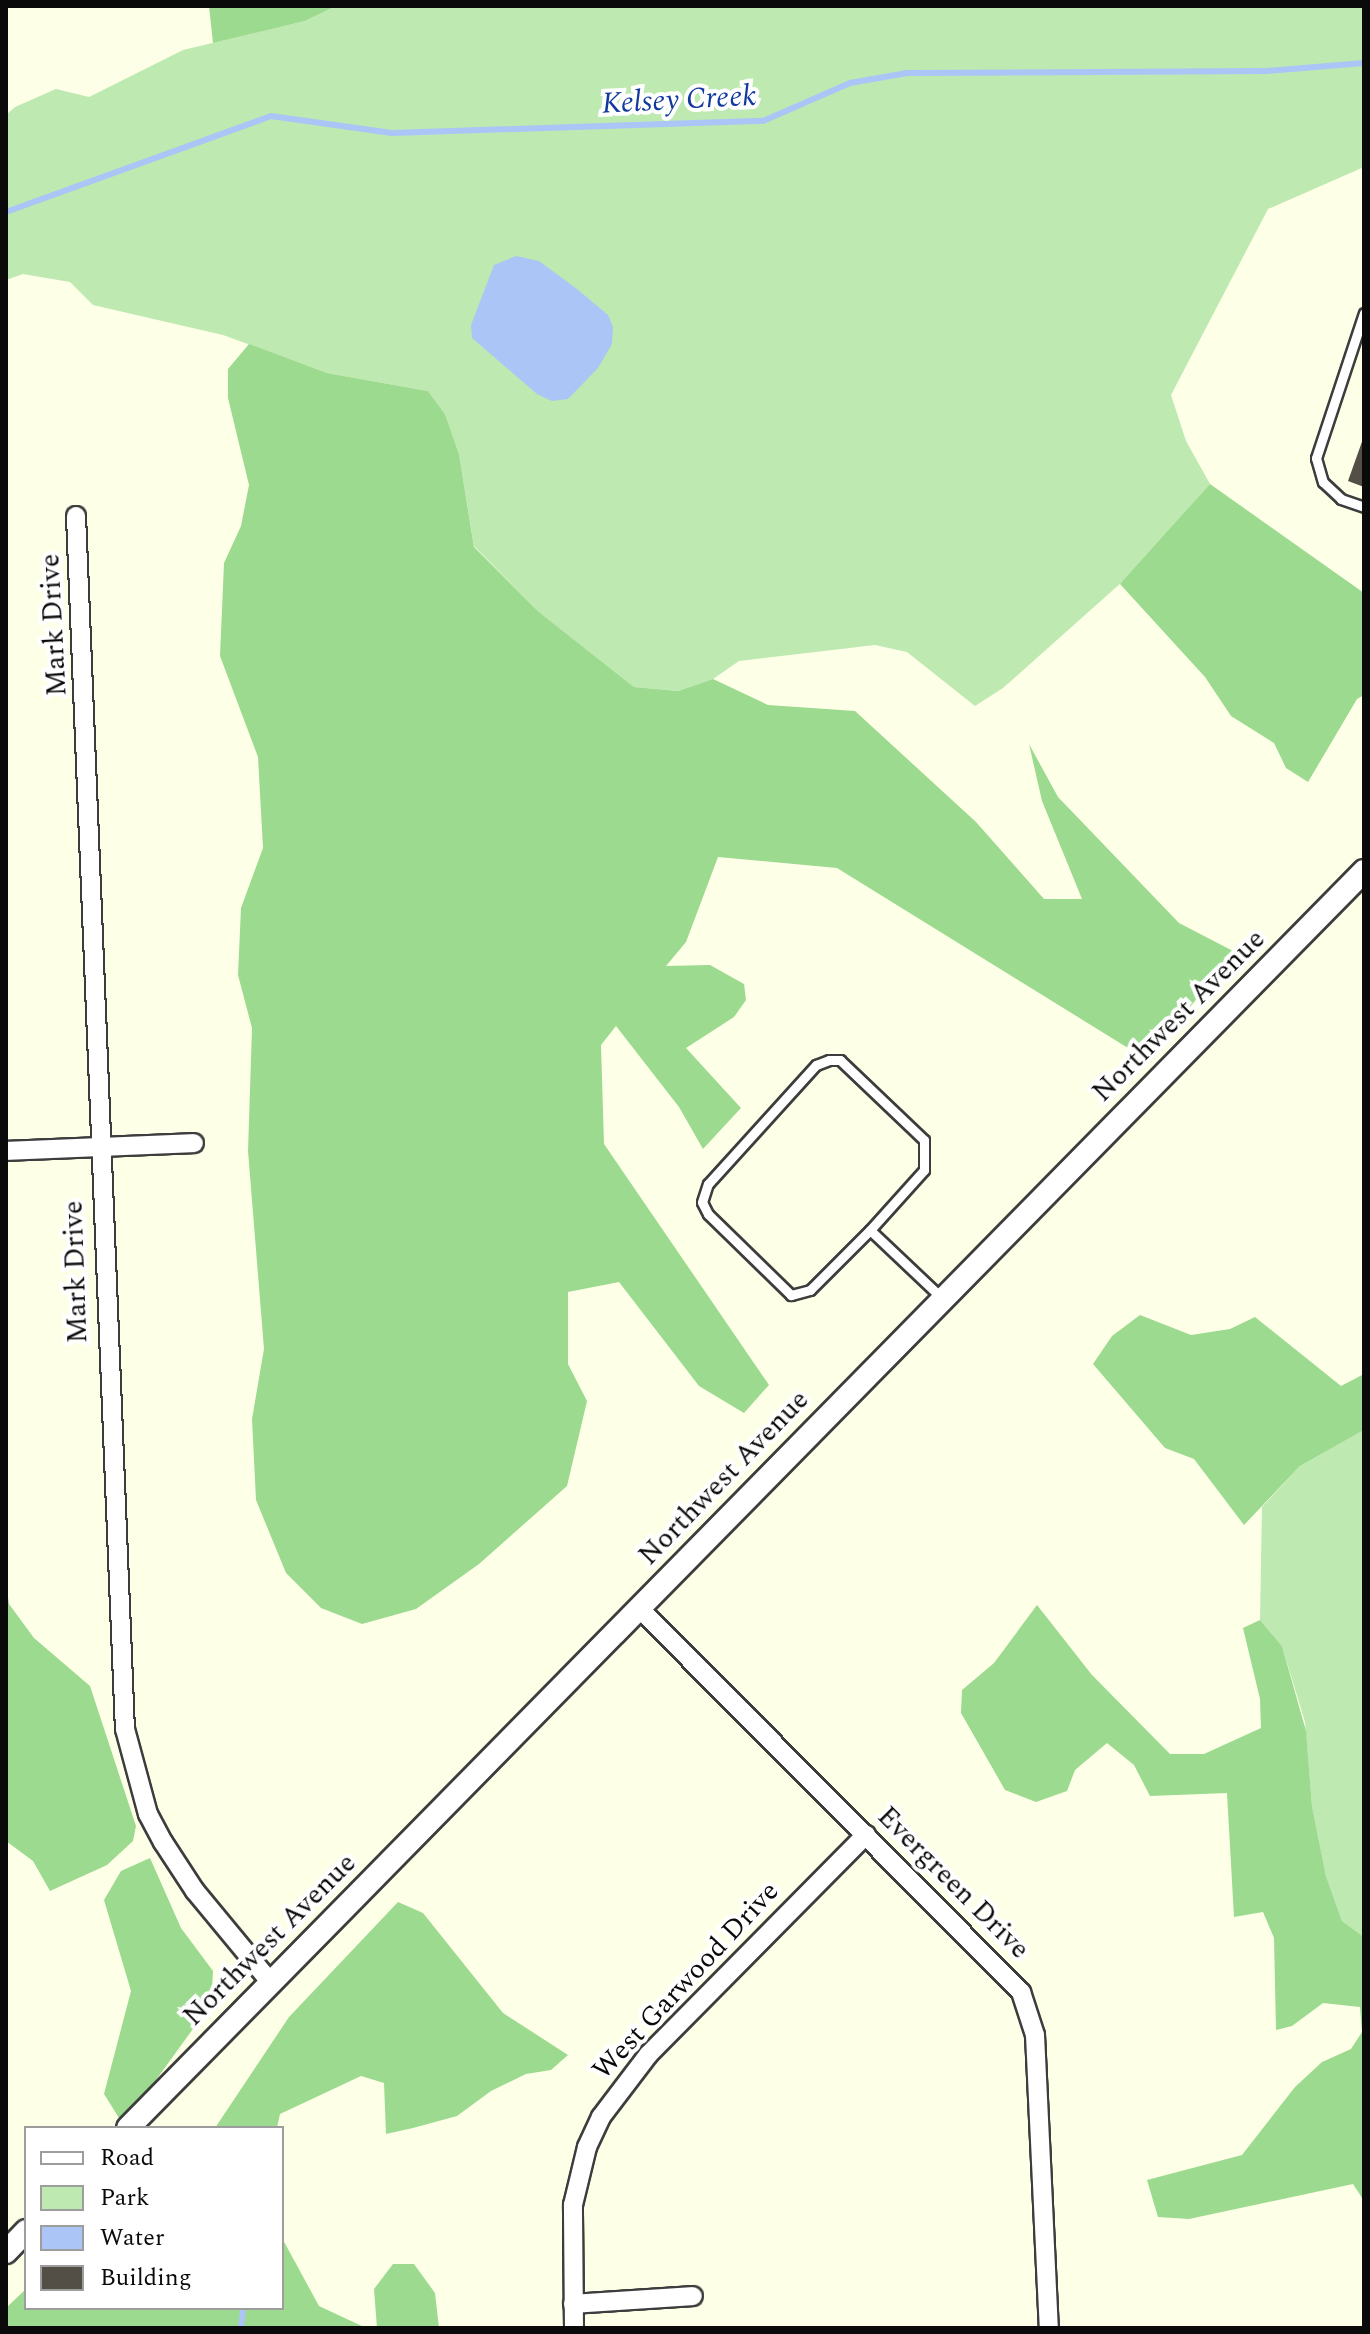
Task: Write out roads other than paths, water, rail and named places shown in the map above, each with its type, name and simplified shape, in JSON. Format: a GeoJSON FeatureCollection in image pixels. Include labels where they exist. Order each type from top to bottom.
{"type":"FeatureCollection","features":[{"type":"Feature","properties":{"kind":"street","name":"Mark Drive"},"geometry":{"type":"LineString","coordinates":[[76,516],[99,1147],[125,1729],[148,1814],[163,1842],[195,1891],[271,1983]]}},
{"type":"Feature","properties":{"kind":"street","name":"Northwest Avenue"},"geometry":{"type":"LineString","coordinates":[[130,2126],[1364,871]]}},
{"type":"Feature","properties":{"kind":"street"},"geometry":{"type":"LineString","coordinates":[[6,1151],[194,1143]]}},
{"type":"Feature","properties":{"kind":"street","name":"Evergreen Drive"},"geometry":{"type":"LineString","coordinates":[[639,1608],[981,1947],[1028,2006],[1035,2035],[1049,2328]]}},
{"type":"Feature","properties":{"kind":"street","name":"West Garwood Drive"},"geometry":{"type":"LineString","coordinates":[[574,2328],[573,2205],[587,2147],[601,2117],[648,2055],[866,1835]]}},
{"type":"Feature","properties":{"kind":"street"},"geometry":{"type":"LineString","coordinates":[[6,2252],[24,2233]]}},
{"type":"Feature","properties":{"kind":"street"},"geometry":{"type":"LineString","coordinates":[[573,2304],[693,2296]]}},
{"type":"Feature","properties":{"kind":"lane"},"geometry":{"type":"LineString","coordinates":[[1364,313],[1316,458],[1323,482],[1341,499],[1364,507]]}},
{"type":"Feature","properties":{"kind":"lane"},"geometry":{"type":"LineString","coordinates":[[829,1060],[840,1060],[924,1140],[927,1154],[924,1170],[870,1230],[810,1290],[791,1295],[708,1214],[702,1202],[708,1184],[816,1065],[829,1060]]}},
{"type":"Feature","properties":{"kind":"lane"},"geometry":{"type":"LineString","coordinates":[[870,1230],[943,1299]]}},
{"type":"Feature","properties":{"kind":"water"},"geometry":{"type":"Polygon","coordinates":[[[516,256],[539,261],[608,315],[613,327],[612,344],[598,368],[568,399],[552,401],[537,394],[472,338],[471,325],[494,265],[516,256]]]}},
{"type":"Feature","properties":{"kind":"waterway","name":"Kelsey Creek"},"geometry":{"type":"LineString","coordinates":[[6,212],[271,116],[392,133],[763,121],[850,83],[907,73],[1266,71],[1364,63]]}},
{"type":"Feature","properties":{"kind":"waterway"},"geometry":{"type":"LineString","coordinates":[[241,2328],[243,2310]]}}]}
